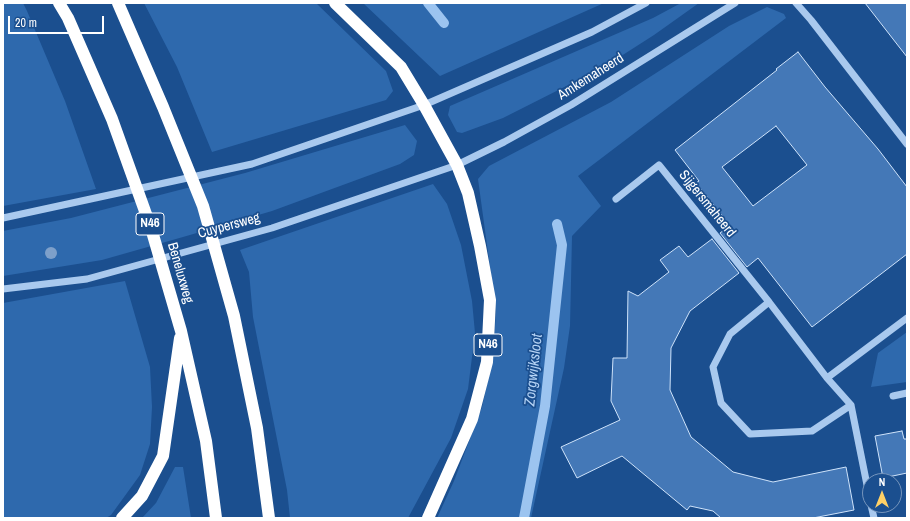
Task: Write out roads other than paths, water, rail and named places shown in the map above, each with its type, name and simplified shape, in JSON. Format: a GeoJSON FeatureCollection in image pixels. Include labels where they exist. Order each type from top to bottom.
{"type":"FeatureCollection","features":[{"type":"Feature","properties":{"kind":"highway","name":"Beneluxweg"},"geometry":{"type":"LineString","coordinates":[[59,3],[68,18],[112,119],[151,228],[180,331],[206,441],[216,518]]}},
{"type":"Feature","properties":{"kind":"highway"},"geometry":{"type":"LineString","coordinates":[[118,3],[163,107],[203,206],[234,316],[257,428],[269,518]]}},
{"type":"Feature","properties":{"kind":"highway","name":"N46"},"geometry":{"type":"LineString","coordinates":[[335,3],[402,67],[457,165],[468,193],[490,300],[486,362],[472,419],[428,518]]}},
{"type":"Feature","properties":{"kind":"highway","name":"N46"},"geometry":{"type":"LineString","coordinates":[[122,518],[142,496],[163,456],[180,331]]}},
{"type":"Feature","properties":{"kind":"street"},"geometry":{"type":"LineString","coordinates":[[3,218],[252,164],[424,105],[592,32],[646,3]]}},
{"type":"Feature","properties":{"kind":"street","name":"Amkemaheerd"},"geometry":{"type":"LineString","coordinates":[[457,165],[571,106],[735,3]]}},
{"type":"Feature","properties":{"kind":"street"},"geometry":{"type":"LineString","coordinates":[[796,3],[907,144]]}},
{"type":"Feature","properties":{"kind":"street","name":"Cuypersweg"},"geometry":{"type":"LineString","coordinates":[[3,289],[87,279],[272,228],[457,165]]}},
{"type":"Feature","properties":{"kind":"street","name":"Sijgersmaheerd"},"geometry":{"type":"LineString","coordinates":[[616,199],[659,165],[769,302],[827,378],[851,404]]}},
{"type":"Feature","properties":{"kind":"street"},"geometry":{"type":"LineString","coordinates":[[769,302],[730,334],[713,367],[721,403],[750,434],[812,431],[851,404],[865,473]]}},
{"type":"Feature","properties":{"kind":"street"},"geometry":{"type":"LineString","coordinates":[[827,378],[907,318]]}},
{"type":"Feature","properties":{"kind":"street"},"geometry":{"type":"LineString","coordinates":[[894,396],[907,393]]}},
{"type":"Feature","properties":{"kind":"waterway","name":"Zorgwijksloot"},"geometry":{"type":"LineString","coordinates":[[428,3],[444,23]]}},
{"type":"Feature","properties":{"kind":"waterway","name":"Zorgwijksloot"},"geometry":{"type":"LineString","coordinates":[[524,518],[545,406],[562,245],[557,224]]}}]}
